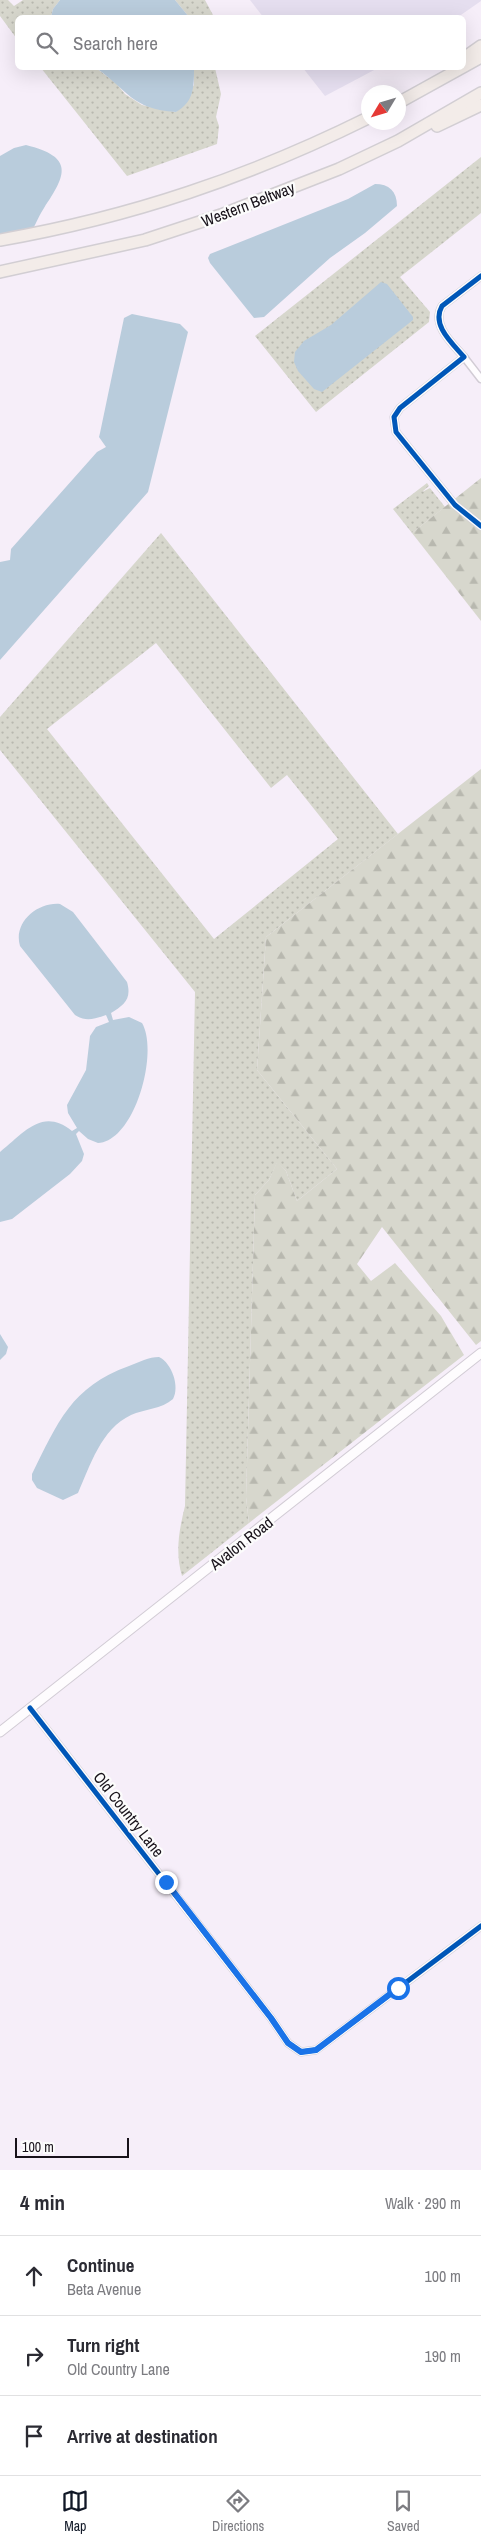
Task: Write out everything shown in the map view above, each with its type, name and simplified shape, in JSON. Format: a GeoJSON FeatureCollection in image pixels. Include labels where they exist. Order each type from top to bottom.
{"type":"FeatureCollection","features":[{"type":"Feature","properties":{"kind":"highway"},"geometry":{"type":"LineString","coordinates":[[466,57],[481,46]]}},
{"type":"Feature","properties":{"kind":"highway"},"geometry":{"type":"LineString","coordinates":[[466,66],[481,57]]}},
{"type":"Feature","properties":{"kind":"highway"},"geometry":{"type":"LineString","coordinates":[[416,95],[448,70]]}},
{"type":"Feature","properties":{"kind":"highway"},"geometry":{"type":"LineString","coordinates":[[406,99],[459,70]]}},
{"type":"Feature","properties":{"kind":"highway","name":"Western Beltway"},"geometry":{"type":"LineString","coordinates":[[0,272],[145,240],[221,215],[339,169],[398,141],[481,93]]}},
{"type":"Feature","properties":{"kind":"highway"},"geometry":{"type":"LineString","coordinates":[[398,141],[445,123],[481,105]]}},
{"type":"Feature","properties":{"kind":"highway","name":"Western Beltway"},"geometry":{"type":"LineString","coordinates":[[0,240],[56,230],[126,213],[202,190],[280,159],[361,121]]}},
{"type":"Feature","properties":{"kind":"main road","name":"Avalon Road"},"geometry":{"type":"LineString","coordinates":[[0,1732],[481,1353]]}},
{"type":"Feature","properties":{"kind":"street"},"geometry":{"type":"LineString","coordinates":[[481,276],[442,306],[439,312],[441,329],[481,379]]}},
{"type":"Feature","properties":{"kind":"street"},"geometry":{"type":"LineString","coordinates":[[464,357],[400,408],[394,417],[396,432],[443,491],[455,505],[481,526]]}},
{"type":"Feature","properties":{"kind":"street","name":"Old Country Lane"},"geometry":{"type":"LineString","coordinates":[[30,1708],[271,2018],[288,2043],[301,2052],[316,2050],[481,1926]]}},
{"type":"Feature","properties":{"kind":"shaded area"},"geometry":{"type":"Polygon","coordinates":[[[250,0],[481,0],[461,15],[262,15],[250,0]]]}},
{"type":"Feature","properties":{"kind":"shaded area"},"geometry":{"type":"Polygon","coordinates":[[[305,70],[374,70],[325,96],[305,70]]]}},
{"type":"Feature","properties":{"kind":"green space"},"geometry":{"type":"Polygon","coordinates":[[[0,0],[8,0],[14,6],[23,0],[60,0],[53,9],[52,15],[15,15],[15,36],[0,16],[0,0]]]}},
{"type":"Feature","properties":{"kind":"green space"},"geometry":{"type":"Polygon","coordinates":[[[175,0],[205,0],[213,15],[187,15],[175,0]]]}},
{"type":"Feature","properties":{"kind":"green space"},"geometry":{"type":"Polygon","coordinates":[[[43,70],[99,70],[116,83],[125,94],[142,105],[176,112],[194,85],[194,70],[215,70],[221,94],[216,117],[219,126],[217,144],[127,176],[43,70]]]}},
{"type":"Feature","properties":{"kind":"green space"},"geometry":{"type":"Polygon","coordinates":[[[481,157],[481,213],[400,277],[430,312],[429,322],[316,412],[255,336],[481,157]]]}},
{"type":"Feature","properties":{"kind":"green space"},"geometry":{"type":"Polygon","coordinates":[[[481,478],[481,621],[412,533],[481,478]]]}},
{"type":"Feature","properties":{"kind":"green space"},"geometry":{"type":"Polygon","coordinates":[[[427,483],[429,486],[422,492],[430,488],[445,507],[412,533],[393,509],[427,483]]]}},
{"type":"Feature","properties":{"kind":"green space"},"geometry":{"type":"Polygon","coordinates":[[[161,533],[398,834],[266,937],[257,1070],[337,1169],[297,1201],[286,1171],[277,1163],[269,1180],[255,1195],[246,1497],[249,1523],[182,1576],[178,1550],[185,1506],[195,992],[0,750],[0,717],[161,533]],[[156,643],[47,729],[214,939],[338,839],[287,775],[271,788],[156,643]]]}},
{"type":"Feature","properties":{"kind":"green space"},"geometry":{"type":"Polygon","coordinates":[[[481,769],[481,1341],[476,1345],[382,1227],[357,1264],[371,1281],[395,1263],[441,1316],[464,1355],[249,1523],[246,1497],[255,1195],[269,1180],[277,1162],[286,1171],[297,1201],[337,1169],[257,1070],[266,937],[481,769]]]}},
{"type":"Feature","properties":{"kind":"water"},"geometry":{"type":"Polygon","coordinates":[[[60,0],[175,0],[187,15],[52,15],[53,9],[60,0]]]}},
{"type":"Feature","properties":{"kind":"water"},"geometry":{"type":"Polygon","coordinates":[[[99,70],[194,70],[194,81],[190,99],[176,112],[161,110],[139,103],[99,70]]]}},
{"type":"Feature","properties":{"kind":"water"},"geometry":{"type":"Polygon","coordinates":[[[26,145],[52,155],[59,161],[62,168],[61,176],[58,185],[30,234],[20,241],[0,245],[0,156],[14,148],[26,145]]]}},
{"type":"Feature","properties":{"kind":"water"},"geometry":{"type":"Polygon","coordinates":[[[375,184],[384,185],[394,192],[397,206],[365,233],[330,258],[264,317],[254,318],[210,263],[208,258],[210,254],[348,199],[375,184]]]}},
{"type":"Feature","properties":{"kind":"water"},"geometry":{"type":"Polygon","coordinates":[[[381,282],[387,284],[413,317],[413,320],[322,392],[314,389],[298,371],[294,362],[295,352],[304,341],[331,325],[381,282]]]}},
{"type":"Feature","properties":{"kind":"water"},"geometry":{"type":"Polygon","coordinates":[[[132,314],[180,324],[188,332],[148,492],[0,660],[0,562],[10,560],[11,549],[97,452],[106,447],[99,437],[124,318],[132,314]]]}},
{"type":"Feature","properties":{"kind":"water"},"geometry":{"type":"Polygon","coordinates":[[[60,904],[73,912],[127,982],[128,997],[126,1001],[111,1013],[113,1020],[129,1017],[142,1023],[147,1036],[148,1054],[145,1073],[133,1112],[123,1127],[111,1138],[98,1143],[88,1139],[79,1131],[76,1134],[84,1154],[82,1161],[70,1174],[12,1219],[0,1222],[0,1152],[25,1131],[42,1122],[51,1121],[61,1124],[72,1131],[77,1128],[68,1113],[67,1105],[86,1070],[90,1036],[96,1027],[109,1022],[106,1015],[94,1019],[86,1019],[75,1015],[20,946],[20,929],[29,916],[43,906],[60,904]]]}},
{"type":"Feature","properties":{"kind":"water"},"geometry":{"type":"Polygon","coordinates":[[[0,1334],[8,1347],[6,1354],[0,1360],[0,1334]]]}},
{"type":"Feature","properties":{"kind":"water"},"geometry":{"type":"Polygon","coordinates":[[[159,1357],[168,1364],[174,1376],[176,1388],[173,1399],[164,1405],[131,1415],[112,1429],[92,1460],[78,1493],[63,1500],[37,1488],[32,1480],[32,1474],[68,1408],[93,1384],[109,1375],[144,1360],[159,1357]]]}},
{"type":"Feature","properties":{"kind":"cycle path"},"geometry":{"type":"LineString","coordinates":[[481,276],[442,306],[439,313],[439,320],[444,333],[464,357],[400,408],[394,417],[396,432],[455,505],[481,526]]}},
{"type":"Feature","properties":{"kind":"cycle path"},"geometry":{"type":"LineString","coordinates":[[30,1708],[271,2018],[288,2043],[301,2052],[316,2050],[481,1926]]}},
{"type":"Feature","properties":{"kind":"route"},"geometry":{"type":"LineString","coordinates":[[166,1882],[271,2018],[288,2043],[301,2052],[316,2050],[398,1988]]}}]}
